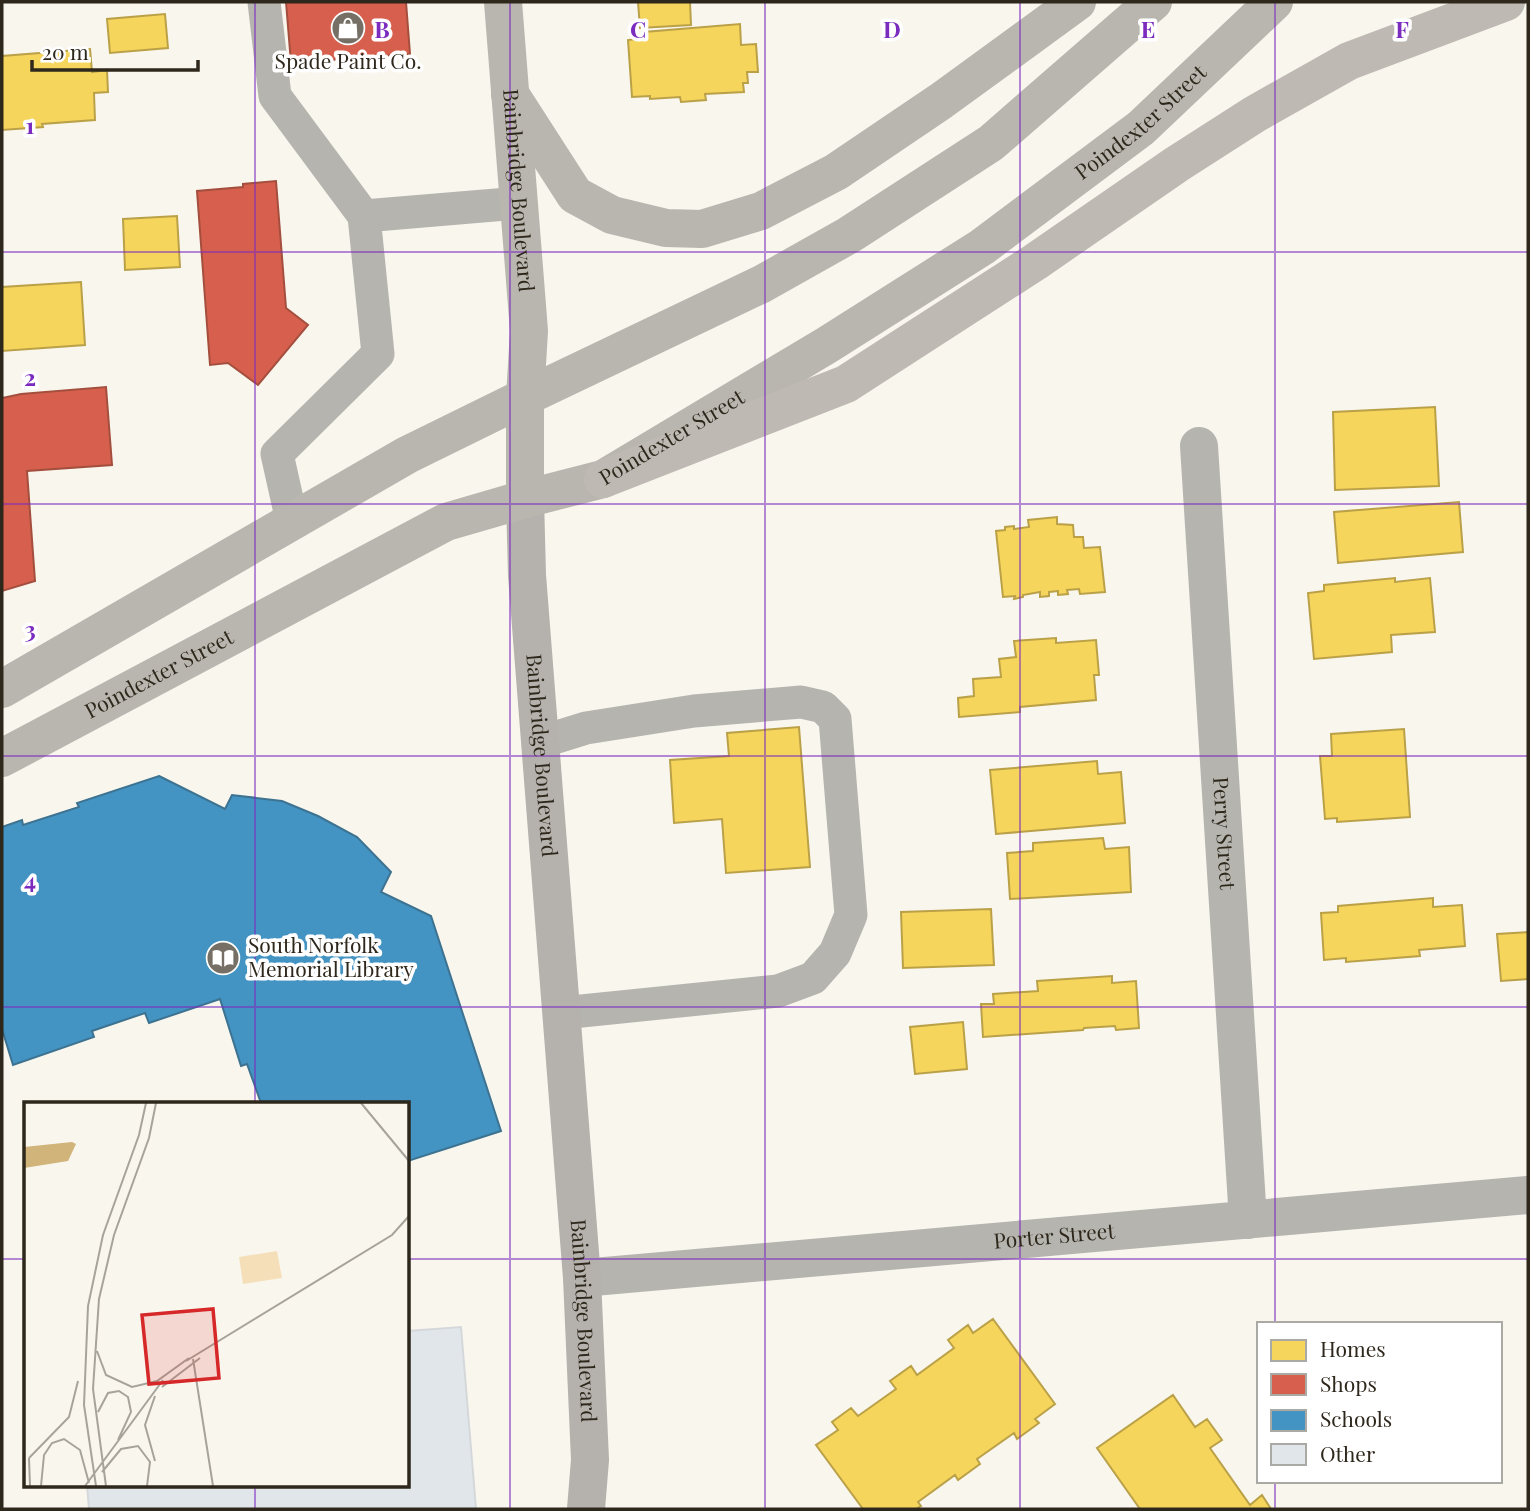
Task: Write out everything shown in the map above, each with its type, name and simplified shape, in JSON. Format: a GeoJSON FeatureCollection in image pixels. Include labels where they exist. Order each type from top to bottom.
{"type":"FeatureCollection","features":[{"type":"Feature","properties":{"kind":"highway"},"geometry":{"type":"LineString","coordinates":[[603,479],[846,384],[1035,262],[1255,114],[1349,61],[1506,2]]}},
{"type":"Feature","properties":{"kind":"main road","name":"Bainbridge Boulevard"},"geometry":{"type":"LineString","coordinates":[[503,2],[529,331],[525,397],[525,499]]}},
{"type":"Feature","properties":{"kind":"main road"},"geometry":{"type":"LineString","coordinates":[[510,94],[575,195],[612,215],[666,228],[702,229],[761,211],[836,172],[941,101],[1077,2]]}},
{"type":"Feature","properties":{"kind":"main road"},"geometry":{"type":"LineString","coordinates":[[2,689],[407,455],[762,284],[872,220],[991,143],[1153,2]]}},
{"type":"Feature","properties":{"kind":"main road","name":"Poindexter Street"},"geometry":{"type":"LineString","coordinates":[[2,758],[446,522],[603,479],[827,345],[982,247],[1141,128],[1274,2]]}},
{"type":"Feature","properties":{"kind":"street","name":"Perry Street"},"geometry":{"type":"LineString","coordinates":[[1199,446],[1248,1220]]}},
{"type":"Feature","properties":{"kind":"street","name":"Bainbridge Boulevard"},"geometry":{"type":"LineString","coordinates":[[525,499],[527,575],[582,1278],[590,1460],[586,1509]]}},
{"type":"Feature","properties":{"kind":"street","name":"Porter Street"},"geometry":{"type":"LineString","coordinates":[[582,1278],[1528,1195]]}},
{"type":"Feature","properties":{"kind":"lane"},"geometry":{"type":"LineString","coordinates":[[264,2],[275,96],[364,216],[377,354],[277,454],[292,521]]}},
{"type":"Feature","properties":{"kind":"lane"},"geometry":{"type":"LineString","coordinates":[[364,216],[519,203]]}},
{"type":"Feature","properties":{"kind":"lane"},"geometry":{"type":"LineString","coordinates":[[541,742],[586,728],[695,711],[801,702],[823,707],[835,719],[851,915],[835,953],[813,978],[778,991],[562,1013]]}},
{"type":"Feature","properties":{"kind":"building: Homes"},"geometry":{"type":"Polygon","coordinates":[[[638,2],[690,2],[691,25],[640,28],[638,2]]]}},
{"type":"Feature","properties":{"kind":"building: Homes"},"geometry":{"type":"Polygon","coordinates":[[[165,14],[168,48],[110,53],[107,19],[165,14]]]}},
{"type":"Feature","properties":{"kind":"building: Homes"},"geometry":{"type":"Polygon","coordinates":[[[740,24],[741,45],[756,44],[758,72],[747,72],[748,83],[743,83],[744,92],[705,94],[706,100],[681,102],[680,97],[632,97],[628,40],[644,38],[644,32],[740,24]]]}},
{"type":"Feature","properties":{"kind":"building: Homes"},"geometry":{"type":"Polygon","coordinates":[[[90,49],[92,72],[107,70],[108,92],[94,93],[95,120],[2,130],[2,56],[90,49]]]}},
{"type":"Feature","properties":{"kind":"building: Homes"},"geometry":{"type":"Polygon","coordinates":[[[177,216],[180,267],[125,270],[123,219],[177,216]]]}},
{"type":"Feature","properties":{"kind":"building: Homes"},"geometry":{"type":"Polygon","coordinates":[[[81,282],[85,345],[2,351],[2,287],[81,282]]]}},
{"type":"Feature","properties":{"kind":"building: Homes"},"geometry":{"type":"Polygon","coordinates":[[[1435,407],[1439,486],[1335,490],[1333,412],[1435,407]]]}},
{"type":"Feature","properties":{"kind":"building: Homes"},"geometry":{"type":"Polygon","coordinates":[[[1459,502],[1463,552],[1338,563],[1334,512],[1459,502]]]}},
{"type":"Feature","properties":{"kind":"building: Homes"},"geometry":{"type":"Polygon","coordinates":[[[1057,517],[1057,524],[1073,525],[1074,537],[1083,537],[1084,548],[1100,547],[1105,592],[1080,594],[1079,589],[1067,590],[1068,594],[1058,595],[1058,591],[1049,592],[1049,596],[1040,597],[1040,592],[1014,599],[1015,596],[1003,597],[996,531],[1005,530],[1005,527],[1029,527],[1028,520],[1057,517]]]}},
{"type":"Feature","properties":{"kind":"building: Homes"},"geometry":{"type":"Polygon","coordinates":[[[1395,578],[1395,582],[1430,578],[1435,632],[1391,635],[1392,652],[1314,659],[1308,593],[1324,591],[1324,585],[1395,578]]]}},
{"type":"Feature","properties":{"kind":"building: Homes"},"geometry":{"type":"Polygon","coordinates":[[[1056,638],[1056,643],[1096,640],[1099,675],[1094,675],[1096,700],[1020,707],[1020,712],[959,717],[958,698],[974,696],[973,679],[1001,677],[999,659],[1016,657],[1014,641],[1056,638]]]}},
{"type":"Feature","properties":{"kind":"building: Homes"},"geometry":{"type":"Polygon","coordinates":[[[799,727],[810,867],[726,873],[722,819],[674,823],[670,760],[729,756],[727,733],[799,727]]]}},
{"type":"Feature","properties":{"kind":"building: Homes"},"geometry":{"type":"Polygon","coordinates":[[[1404,729],[1410,817],[1337,822],[1337,818],[1325,819],[1320,756],[1332,756],[1331,734],[1404,729]]]}},
{"type":"Feature","properties":{"kind":"building: Homes"},"geometry":{"type":"Polygon","coordinates":[[[1097,761],[1098,774],[1121,772],[1125,823],[996,834],[990,770],[1097,761]]]}},
{"type":"Feature","properties":{"kind":"building: Homes"},"geometry":{"type":"Polygon","coordinates":[[[1103,838],[1105,849],[1129,847],[1131,892],[1010,899],[1007,853],[1033,851],[1033,843],[1103,838]]]}},
{"type":"Feature","properties":{"kind":"building: Homes"},"geometry":{"type":"Polygon","coordinates":[[[1433,898],[1433,907],[1462,905],[1465,946],[1419,950],[1420,956],[1346,962],[1346,958],[1324,960],[1321,913],[1338,912],[1338,906],[1433,898]]]}},
{"type":"Feature","properties":{"kind":"building: Homes"},"geometry":{"type":"Polygon","coordinates":[[[991,909],[994,965],[903,968],[901,912],[991,909]]]}},
{"type":"Feature","properties":{"kind":"building: Homes"},"geometry":{"type":"Polygon","coordinates":[[[1528,932],[1528,979],[1501,981],[1497,934],[1528,932]]]}},
{"type":"Feature","properties":{"kind":"building: Homes"},"geometry":{"type":"Polygon","coordinates":[[[1112,976],[1112,983],[1136,981],[1139,1028],[1116,1030],[1115,1026],[983,1037],[981,1004],[994,1004],[993,994],[1038,991],[1037,981],[1112,976]]]}},
{"type":"Feature","properties":{"kind":"building: Homes"},"geometry":{"type":"Polygon","coordinates":[[[963,1022],[967,1069],[915,1074],[910,1027],[963,1022]]]}},
{"type":"Feature","properties":{"kind":"building: Homes"},"geometry":{"type":"Polygon","coordinates":[[[993,1319],[1055,1404],[1035,1419],[1039,1423],[1017,1439],[1014,1433],[977,1459],[980,1464],[958,1480],[955,1475],[918,1502],[921,1506],[916,1509],[863,1509],[816,1445],[838,1430],[832,1422],[851,1408],[858,1416],[896,1389],[890,1381],[911,1366],[917,1375],[954,1348],[948,1340],[968,1325],[973,1333],[993,1319]]]}},
{"type":"Feature","properties":{"kind":"building: Homes"},"geometry":{"type":"Polygon","coordinates":[[[1173,1395],[1195,1427],[1207,1419],[1222,1440],[1210,1448],[1250,1505],[1262,1495],[1271,1509],[1140,1509],[1097,1448],[1173,1395]]]}},
{"type":"Feature","properties":{"kind":"building: Shops","name":"Spade Paint Co."},"geometry":{"type":"Polygon","coordinates":[[[286,2],[406,2],[410,54],[291,63],[286,2]]]}},
{"type":"Feature","properties":{"kind":"building: Shops"},"geometry":{"type":"Polygon","coordinates":[[[276,181],[286,308],[308,325],[258,385],[228,363],[210,365],[197,191],[276,181]]]}},
{"type":"Feature","properties":{"kind":"building: Shops"},"geometry":{"type":"Polygon","coordinates":[[[106,387],[112,465],[27,471],[35,581],[2,591],[2,398],[106,387]]]}},
{"type":"Feature","properties":{"kind":"building: Schools","name":"South Norfolk Memorial Library"},"geometry":{"type":"Polygon","coordinates":[[[159,776],[225,809],[232,795],[282,801],[357,837],[391,872],[381,892],[431,916],[501,1131],[410,1160],[410,1102],[261,1102],[247,1064],[241,1066],[220,999],[149,1023],[145,1013],[92,1031],[94,1037],[13,1065],[2,1029],[2,827],[22,820],[23,825],[79,807],[77,803],[159,776]]]}},
{"type":"Feature","properties":{"kind":"building: Other"},"geometry":{"type":"Polygon","coordinates":[[[461,1327],[476,1509],[89,1509],[87,1486],[410,1486],[410,1331],[461,1327]]]}},
{"type":"Feature","properties":{"kind":"place","name":"Spade Paint Co."},"geometry":{"type":"Point","coordinates":[348,28]}},
{"type":"Feature","properties":{"kind":"place","name":"South Norfolk Memorial Library"},"geometry":{"type":"Point","coordinates":[223,958]}}]}
